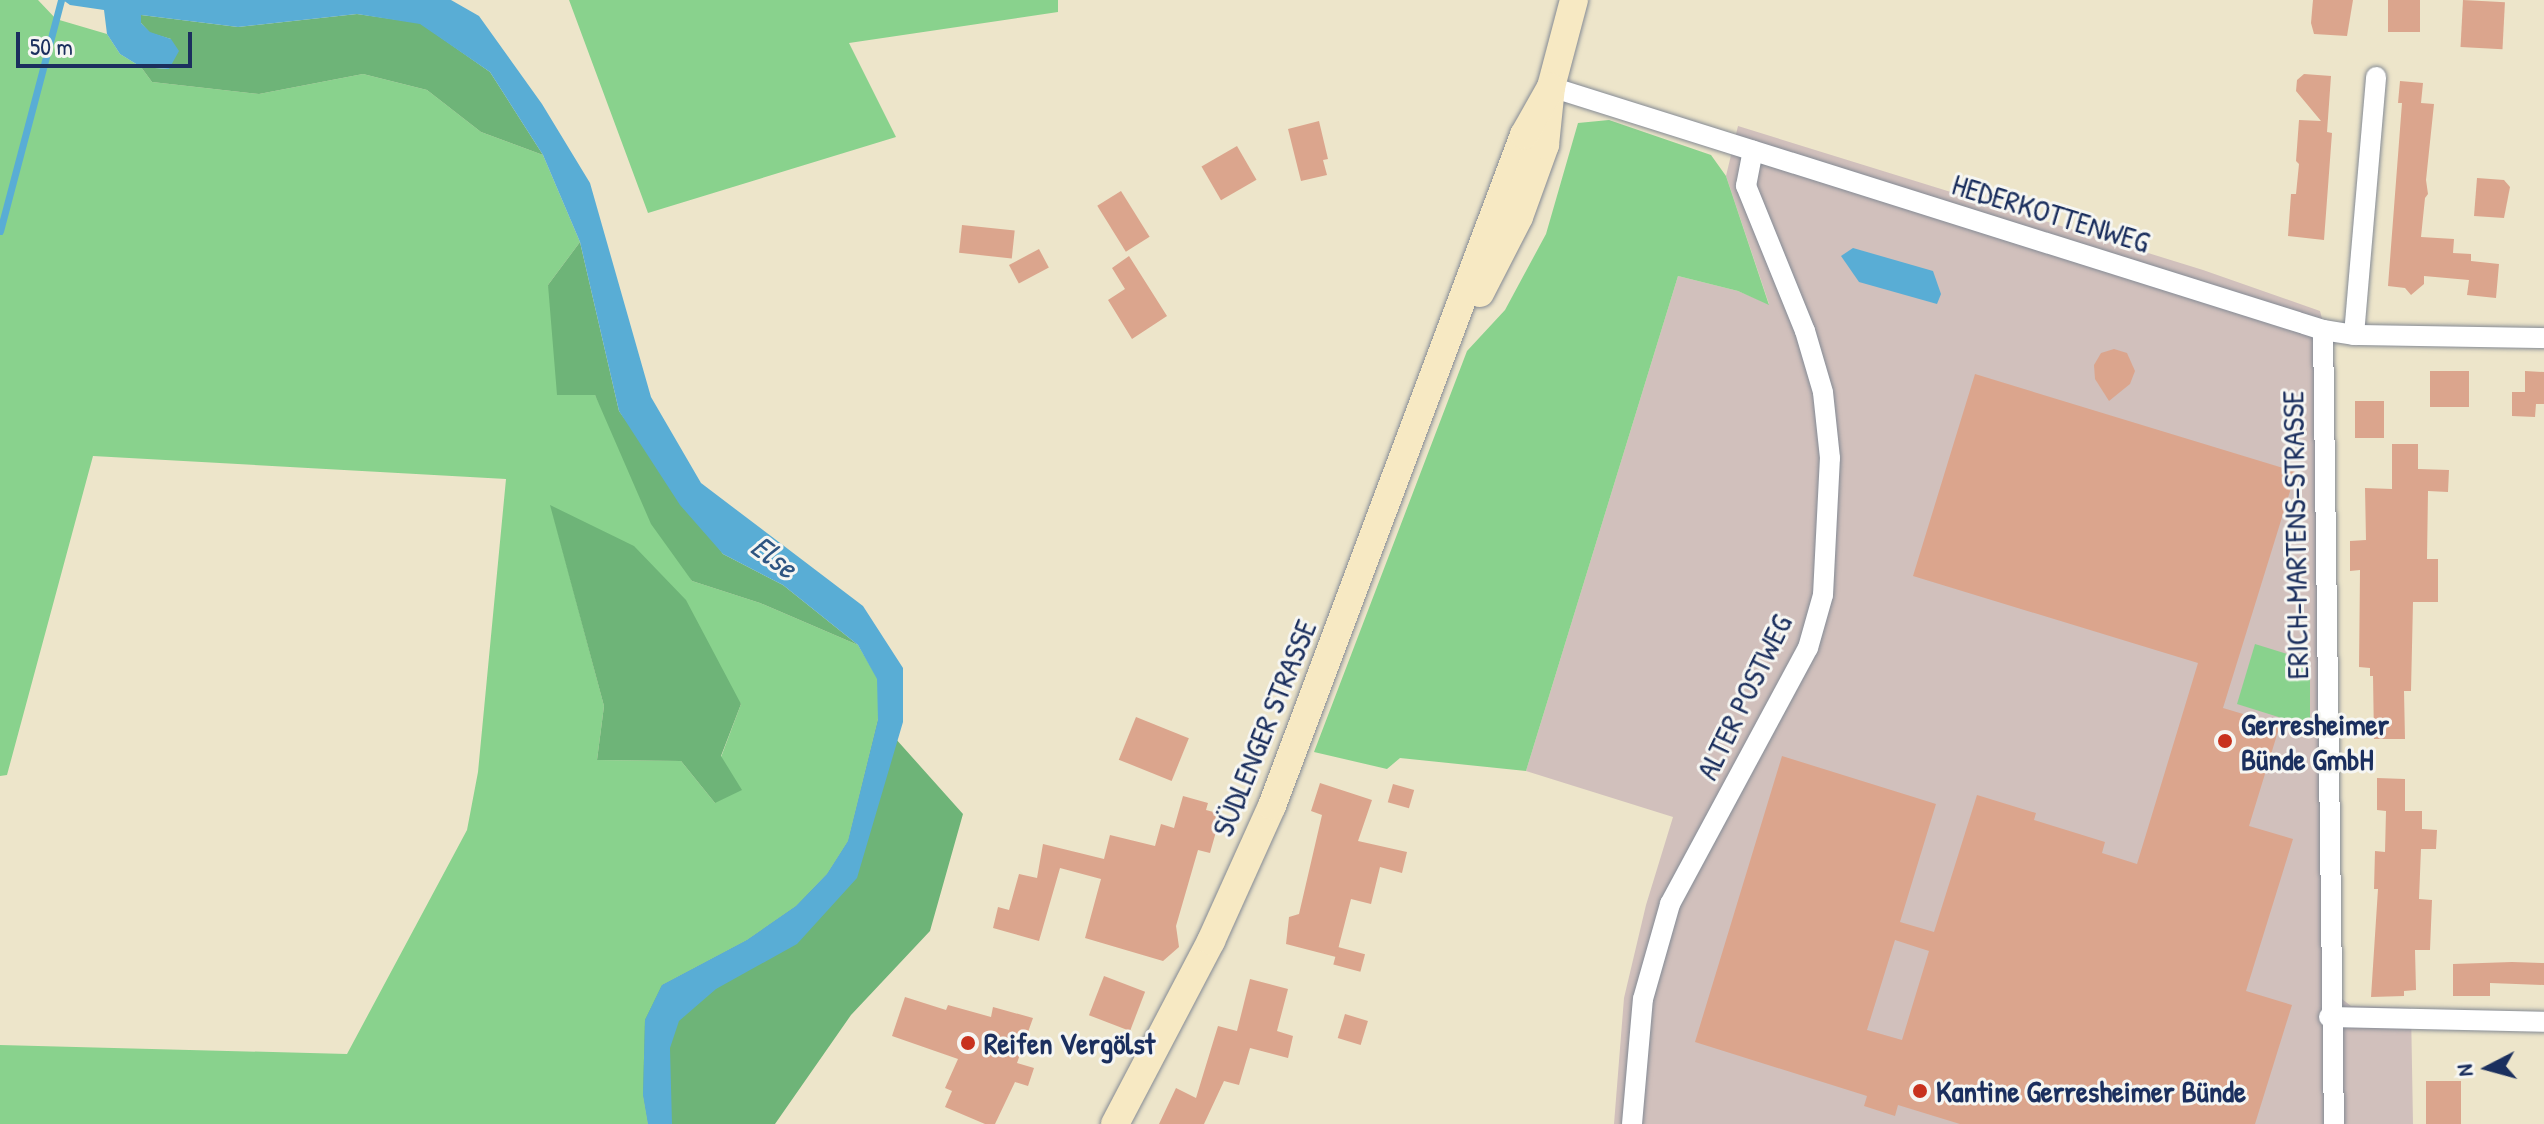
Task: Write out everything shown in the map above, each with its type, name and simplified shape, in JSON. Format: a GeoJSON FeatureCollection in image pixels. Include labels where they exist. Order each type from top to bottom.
{"type":"FeatureCollection","features":[{"type":"Feature","properties":{"kind":"main road","name":"SÜDLENGER STRASSE"},"geometry":{"type":"LineString","coordinates":[[1115,1124],[1211,941],[1272,806],[1524,135],[1551,87],[1574,0]]}},
{"type":"Feature","properties":{"kind":"street"},"geometry":{"type":"LineString","coordinates":[[2354,335],[2376,77]]}},
{"type":"Feature","properties":{"kind":"street","name":"HEDERKOTTENWEG"},"geometry":{"type":"LineString","coordinates":[[1551,87],[2323,330],[2354,335],[2544,338]]}},
{"type":"Feature","properties":{"kind":"street","name":"ALTER POSTWEG"},"geometry":{"type":"LineString","coordinates":[[1632,1124],[1643,999],[1670,904],[1808,648],[1823,595],[1830,458],[1823,392],[1805,331],[1746,186],[1753,151]]}},
{"type":"Feature","properties":{"kind":"street","name":"ERICH-MARTENS-STRASSE"},"geometry":{"type":"LineString","coordinates":[[2323,330],[2329,1017],[2334,1124]]}},
{"type":"Feature","properties":{"kind":"street"},"geometry":{"type":"LineString","coordinates":[[2329,1017],[2544,1022]]}},
{"type":"Feature","properties":{"kind":"shaded area"},"geometry":{"type":"Polygon","coordinates":[[[1738,126],[2203,270],[2320,311],[2334,364],[2337,995],[2351,1006],[2411,1008],[2413,1124],[1614,1124],[1624,998],[1646,905],[1673,817],[1526,771],[1678,276],[1738,291],[1769,304],[1726,176],[1738,126]]]}},
{"type":"Feature","properties":{"kind":"green space"},"geometry":{"type":"Polygon","coordinates":[[[0,0],[38,0],[56,19],[107,34],[120,54],[141,67],[152,82],[259,94],[363,74],[427,90],[481,132],[543,155],[580,242],[548,285],[595,395],[692,581],[760,603],[858,645],[878,679],[878,719],[848,841],[827,874],[796,906],[747,940],[662,985],[643,1095],[648,1124],[0,1124],[0,1045],[347,1054],[467,830],[478,772],[506,479],[93,456],[7,775],[0,776],[0,0]],[[551,506],[604,706],[597,760],[681,761],[715,803],[721,757],[741,704],[551,506]]]}},
{"type":"Feature","properties":{"kind":"green space"},"geometry":{"type":"Polygon","coordinates":[[[569,0],[1058,0],[1058,12],[849,43],[896,137],[648,213],[569,0]]]}},
{"type":"Feature","properties":{"kind":"green space"},"geometry":{"type":"Polygon","coordinates":[[[357,14],[420,23],[490,72],[543,155],[481,132],[427,90],[363,74],[259,94],[152,82],[141,67],[169,69],[171,39],[150,33],[141,23],[141,15],[238,27],[357,14]]]}},
{"type":"Feature","properties":{"kind":"green space"},"geometry":{"type":"Polygon","coordinates":[[[1609,120],[1711,155],[1726,176],[1769,305],[1738,291],[1678,276],[1526,771],[1400,758],[1387,769],[1314,752],[1467,351],[1505,310],[1546,234],[1578,123],[1609,120]]]}},
{"type":"Feature","properties":{"kind":"green space"},"geometry":{"type":"Polygon","coordinates":[[[580,242],[619,411],[723,554],[783,585],[858,645],[760,603],[692,581],[651,524],[595,395],[557,395],[548,285],[580,242]]]}},
{"type":"Feature","properties":{"kind":"green space"},"geometry":{"type":"Polygon","coordinates":[[[550,505],[634,546],[686,600],[741,704],[721,756],[742,790],[715,803],[681,761],[597,760],[604,706],[550,505]]]}},
{"type":"Feature","properties":{"kind":"green space"},"geometry":{"type":"Polygon","coordinates":[[[2255,644],[2310,661],[2310,727],[2237,704],[2255,644]]]}},
{"type":"Feature","properties":{"kind":"green space"},"geometry":{"type":"Polygon","coordinates":[[[878,719],[963,814],[930,931],[851,1015],[775,1124],[648,1124],[643,1095],[645,1020],[662,985],[747,940],[796,906],[827,874],[848,841],[878,719]]]}},
{"type":"Feature","properties":{"kind":"water","name":"Else"},"geometry":{"type":"Polygon","coordinates":[[[63,0],[451,0],[479,16],[542,104],[590,183],[651,397],[701,483],[863,606],[903,668],[903,722],[857,878],[797,944],[716,989],[679,1021],[670,1048],[672,1124],[648,1124],[643,1095],[645,1020],[662,985],[747,940],[796,906],[827,874],[848,841],[878,720],[877,679],[858,645],[783,585],[723,554],[680,505],[619,411],[580,242],[543,155],[490,72],[420,24],[357,14],[238,27],[141,15],[141,23],[150,32],[171,39],[179,51],[169,69],[141,67],[120,54],[107,34],[104,10],[70,5],[63,0]]]}},
{"type":"Feature","properties":{"kind":"water"},"geometry":{"type":"Polygon","coordinates":[[[1853,248],[1933,271],[1941,294],[1937,304],[1859,282],[1841,256],[1853,248]]]}},
{"type":"Feature","properties":{"kind":"building"},"geometry":{"type":"Polygon","coordinates":[[[2313,0],[2353,0],[2347,36],[2314,34],[2311,23],[2313,0]]]}},
{"type":"Feature","properties":{"kind":"building"},"geometry":{"type":"Polygon","coordinates":[[[2388,0],[2420,0],[2420,32],[2388,32],[2388,0]]]}},
{"type":"Feature","properties":{"kind":"building"},"geometry":{"type":"Polygon","coordinates":[[[2463,0],[2505,2],[2502,49],[2461,47],[2463,0]]]}},
{"type":"Feature","properties":{"kind":"building"},"geometry":{"type":"Polygon","coordinates":[[[2304,74],[2331,76],[2327,132],[2332,133],[2324,240],[2288,236],[2291,194],[2296,194],[2299,164],[2296,161],[2299,120],[2321,121],[2296,91],[2297,80],[2304,74]]]}},
{"type":"Feature","properties":{"kind":"building"},"geometry":{"type":"Polygon","coordinates":[[[2400,81],[2423,83],[2421,103],[2434,104],[2426,180],[2428,194],[2421,237],[2454,239],[2453,253],[2471,254],[2471,261],[2499,264],[2496,298],[2467,295],[2469,280],[2424,276],[2424,284],[2411,295],[2405,288],[2388,286],[2402,103],[2398,103],[2400,81]]]}},
{"type":"Feature","properties":{"kind":"building"},"geometry":{"type":"Polygon","coordinates":[[[1319,121],[1328,159],[1323,160],[1327,175],[1301,181],[1288,129],[1319,121]]]}},
{"type":"Feature","properties":{"kind":"building"},"geometry":{"type":"Polygon","coordinates":[[[1237,146],[1256,180],[1221,200],[1201,166],[1237,146]]]}},
{"type":"Feature","properties":{"kind":"building"},"geometry":{"type":"Polygon","coordinates":[[[2477,178],[2504,180],[2510,187],[2504,218],[2474,216],[2477,178]]]}},
{"type":"Feature","properties":{"kind":"building"},"geometry":{"type":"Polygon","coordinates":[[[1121,191],[1150,237],[1126,252],[1097,206],[1121,191]]]}},
{"type":"Feature","properties":{"kind":"building"},"geometry":{"type":"Polygon","coordinates":[[[962,225],[1015,231],[1012,258],[959,253],[962,225]]]}},
{"type":"Feature","properties":{"kind":"building"},"geometry":{"type":"Polygon","coordinates":[[[1039,249],[1049,268],[1019,284],[1009,265],[1039,249]]]}},
{"type":"Feature","properties":{"kind":"building"},"geometry":{"type":"Polygon","coordinates":[[[1129,256],[1167,316],[1132,339],[1108,300],[1125,289],[1112,268],[1129,256]]]}},
{"type":"Feature","properties":{"kind":"building"},"geometry":{"type":"Polygon","coordinates":[[[2114,349],[2127,353],[2135,371],[2130,384],[2109,401],[2095,379],[2094,365],[2101,353],[2114,349]]]}},
{"type":"Feature","properties":{"kind":"building"},"geometry":{"type":"Polygon","coordinates":[[[2430,371],[2469,371],[2469,407],[2430,407],[2430,371]]]}},
{"type":"Feature","properties":{"kind":"building"},"geometry":{"type":"Polygon","coordinates":[[[2525,371],[2544,372],[2544,404],[2536,404],[2535,417],[2512,416],[2512,392],[2525,392],[2525,371]]]}},
{"type":"Feature","properties":{"kind":"building","name":"Gerresheimer Bünde GmbH"},"geometry":{"type":"Polygon","coordinates":[[[1975,374],[2296,472],[2223,708],[2280,725],[2249,826],[2293,839],[2246,991],[2292,1005],[2255,1124],[1960,1124],[1898,1105],[1895,1116],[1864,1106],[1867,1096],[1695,1042],[1782,756],[1936,804],[1900,922],[1934,932],[1977,795],[2036,813],[2034,820],[2105,842],[2102,853],[2137,864],[2198,663],[1913,576],[1975,374]],[[1895,940],[1867,1030],[1902,1040],[1929,951],[1895,940]]]}},
{"type":"Feature","properties":{"kind":"building"},"geometry":{"type":"Polygon","coordinates":[[[2355,401],[2384,401],[2384,438],[2355,438],[2355,401]]]}},
{"type":"Feature","properties":{"kind":"building"},"geometry":{"type":"Polygon","coordinates":[[[2392,444],[2418,444],[2418,469],[2449,470],[2448,492],[2428,491],[2427,559],[2438,559],[2438,602],[2413,602],[2411,691],[2404,691],[2405,739],[2374,739],[2373,676],[2370,676],[2370,668],[2359,667],[2360,570],[2350,571],[2350,541],[2366,540],[2365,488],[2392,489],[2392,444]]]}},
{"type":"Feature","properties":{"kind":"building"},"geometry":{"type":"Polygon","coordinates":[[[1136,717],[1189,738],[1172,781],[1119,760],[1136,717]]]}},
{"type":"Feature","properties":{"kind":"building"},"geometry":{"type":"Polygon","coordinates":[[[2377,778],[2405,779],[2405,811],[2422,811],[2422,829],[2437,830],[2436,849],[2421,849],[2419,899],[2432,900],[2430,950],[2415,950],[2416,990],[2404,991],[2404,996],[2371,997],[2378,889],[2374,889],[2375,851],[2385,852],[2386,811],[2377,810],[2377,778]]]}},
{"type":"Feature","properties":{"kind":"building"},"geometry":{"type":"Polygon","coordinates":[[[1320,783],[1372,800],[1358,841],[1407,852],[1402,873],[1380,867],[1371,904],[1351,899],[1336,957],[1286,944],[1289,917],[1299,914],[1322,815],[1311,811],[1320,783]]]}},
{"type":"Feature","properties":{"kind":"building"},"geometry":{"type":"Polygon","coordinates":[[[1393,784],[1414,790],[1409,808],[1388,802],[1393,784]]]}},
{"type":"Feature","properties":{"kind":"building"},"geometry":{"type":"Polygon","coordinates":[[[1183,796],[1208,803],[1206,810],[1221,814],[1210,853],[1198,850],[1176,926],[1179,947],[1163,961],[1085,938],[1101,879],[1060,868],[1039,941],[993,928],[998,907],[1009,910],[1019,874],[1037,878],[1043,844],[1104,859],[1110,835],[1155,846],[1161,824],[1174,828],[1183,796]]]}},
{"type":"Feature","properties":{"kind":"building"},"geometry":{"type":"Polygon","coordinates":[[[1338,947],[1365,954],[1360,972],[1333,964],[1338,947]]]}},
{"type":"Feature","properties":{"kind":"building"},"geometry":{"type":"Polygon","coordinates":[[[2544,963],[2544,985],[2490,983],[2490,996],[2453,996],[2453,964],[2544,963]]]}},
{"type":"Feature","properties":{"kind":"building"},"geometry":{"type":"Polygon","coordinates":[[[1104,976],[1145,992],[1130,1031],[1089,1015],[1104,976]]]}},
{"type":"Feature","properties":{"kind":"building"},"geometry":{"type":"Polygon","coordinates":[[[1250,979],[1288,989],[1277,1031],[1293,1036],[1288,1058],[1250,1048],[1239,1085],[1224,1081],[1204,1124],[1159,1124],[1176,1088],[1196,1098],[1218,1026],[1237,1031],[1250,979]]]}},
{"type":"Feature","properties":{"kind":"building","name":"Reifen Vergölst"},"geometry":{"type":"Polygon","coordinates":[[[905,997],[946,1010],[948,1005],[991,1017],[993,1007],[1033,1018],[1017,1063],[1034,1068],[1028,1086],[1015,1082],[995,1124],[985,1124],[945,1107],[952,1091],[945,1088],[958,1059],[892,1036],[905,997]]]}},
{"type":"Feature","properties":{"kind":"building"},"geometry":{"type":"Polygon","coordinates":[[[1345,1014],[1368,1021],[1361,1045],[1338,1038],[1345,1014]]]}},
{"type":"Feature","properties":{"kind":"building"},"geometry":{"type":"Polygon","coordinates":[[[2426,1081],[2461,1081],[2461,1124],[2426,1124],[2426,1081]]]}},
{"type":"Feature","properties":{"kind":"waterway"},"geometry":{"type":"LineString","coordinates":[[0,231],[61,0]]}},
{"type":"Feature","properties":{"kind":"place","name":"Gerresheimer Bünde GmbH"},"geometry":{"type":"Point","coordinates":[2225,741]}},
{"type":"Feature","properties":{"kind":"place","name":"Reifen Vergölst"},"geometry":{"type":"Point","coordinates":[968,1043]}},
{"type":"Feature","properties":{"kind":"place","name":"Kantine Gerresheimer Bünde"},"geometry":{"type":"Point","coordinates":[1920,1091]}}]}
